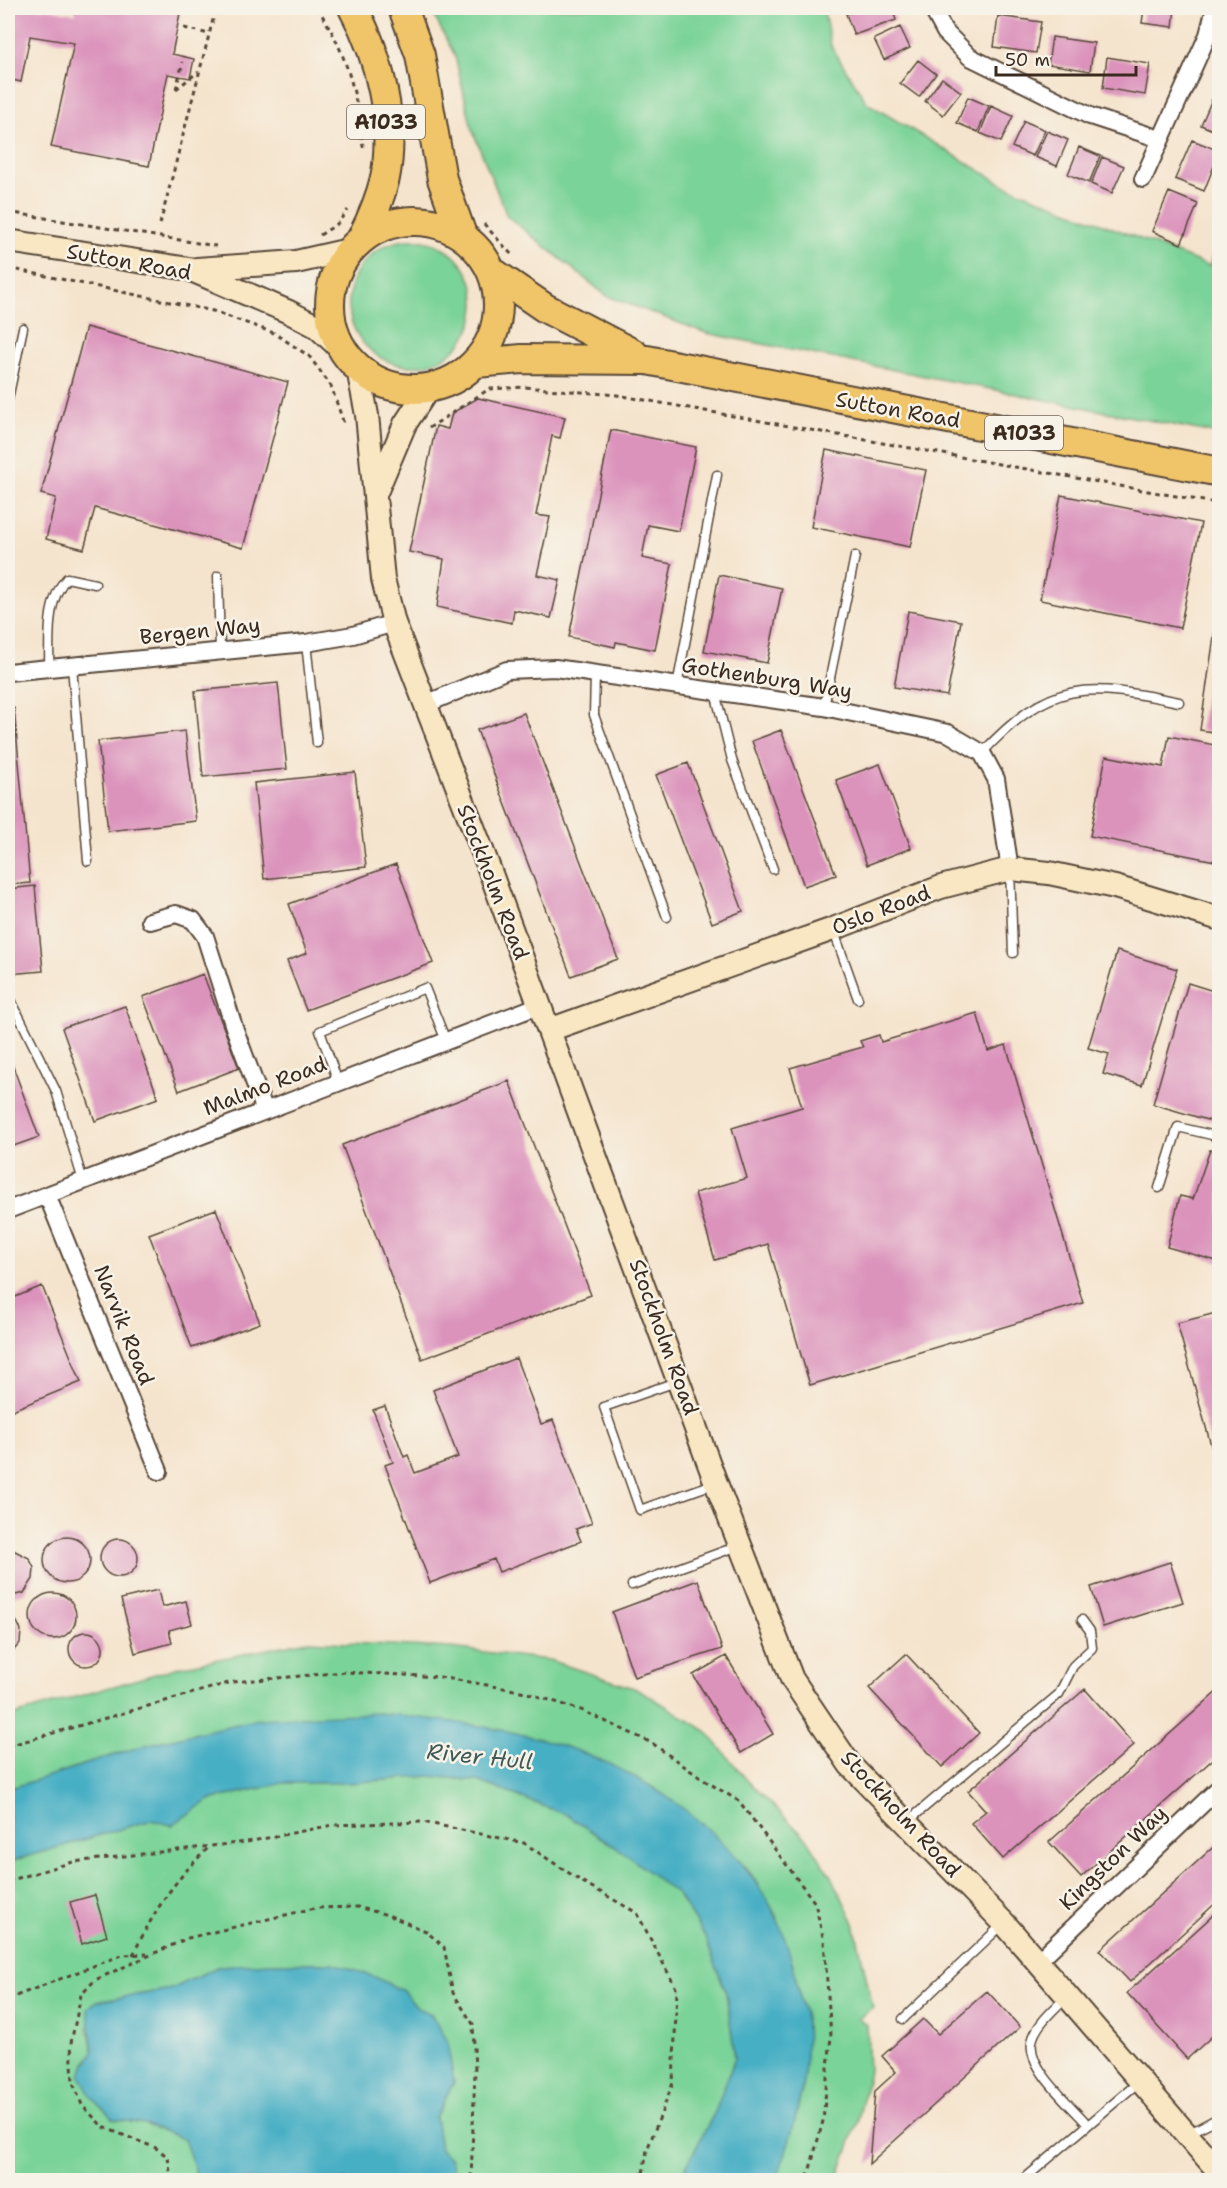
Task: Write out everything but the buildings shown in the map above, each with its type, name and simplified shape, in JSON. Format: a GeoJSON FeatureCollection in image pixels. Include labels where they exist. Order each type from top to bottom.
{"type":"FeatureCollection","features":[{"type":"Feature","properties":{"kind":"highway","name":"A1033"},"geometry":{"type":"LineString","coordinates":[[353,8],[378,70],[387,138],[386,175],[374,215],[355,244]]}},
{"type":"Feature","properties":{"kind":"highway","name":"A1033"},"geometry":{"type":"LineString","coordinates":[[403,8],[420,55],[442,179],[471,225]]}},
{"type":"Feature","properties":{"kind":"highway"},"geometry":{"type":"LineString","coordinates":[[411,220],[471,225],[479,251],[503,264],[498,294],[498,319],[490,342],[476,363],[454,380],[428,389],[403,389],[379,383],[358,369],[340,348],[331,324],[329,298],[335,273],[355,244],[386,225],[411,220]]}},
{"type":"Feature","properties":{"kind":"highway","name":"A1033"},"geometry":{"type":"LineString","coordinates":[[503,264],[545,309],[596,337],[647,360]]}},
{"type":"Feature","properties":{"kind":"highway","name":"A1033"},"geometry":{"type":"LineString","coordinates":[[476,363],[522,359],[647,360]]}},
{"type":"Feature","properties":{"kind":"highway","name":"Sutton Road"},"geometry":{"type":"LineString","coordinates":[[647,360],[1220,472]]}},
{"type":"Feature","properties":{"kind":"street"},"geometry":{"type":"LineString","coordinates":[[932,8],[945,32],[970,57],[1090,116],[1160,139]]}},
{"type":"Feature","properties":{"kind":"street"},"geometry":{"type":"LineString","coordinates":[[1143,179],[1208,35],[1215,8]]}},
{"type":"Feature","properties":{"kind":"street","name":"Sutton Road"},"geometry":{"type":"LineString","coordinates":[[8,241],[189,269],[316,326],[340,348]]}},
{"type":"Feature","properties":{"kind":"street"},"geometry":{"type":"LineString","coordinates":[[189,269],[296,262],[355,244]]}},
{"type":"Feature","properties":{"kind":"street","name":"Stockholm Road"},"geometry":{"type":"LineString","coordinates":[[358,369],[367,415],[376,495],[376,534],[383,579],[394,622],[540,1005],[716,1483],[792,1679],[850,1765],[1004,1923],[1220,2173]]}},
{"type":"Feature","properties":{"kind":"street"},"geometry":{"type":"LineString","coordinates":[[376,495],[405,424],[428,389]]}},
{"type":"Feature","properties":{"kind":"street","name":"Bergen Way"},"geometry":{"type":"LineString","coordinates":[[8,672],[306,644],[353,635],[394,622]]}},
{"type":"Feature","properties":{"kind":"street","name":"Gothenburg Way"},"geometry":{"type":"LineString","coordinates":[[426,704],[507,670],[555,668],[824,708],[948,733],[982,753]]}},
{"type":"Feature","properties":{"kind":"street"},"geometry":{"type":"LineString","coordinates":[[982,753],[996,779],[1010,869]]}},
{"type":"Feature","properties":{"kind":"street","name":"Oslo Road"},"geometry":{"type":"LineString","coordinates":[[549,1030],[833,929],[941,887],[1010,869],[1049,873],[1114,887],[1220,919]]}},
{"type":"Feature","properties":{"kind":"street"},"geometry":{"type":"LineString","coordinates":[[150,921],[176,914],[193,920],[205,936],[234,1027],[265,1110]]}},
{"type":"Feature","properties":{"kind":"street","name":"Malmo Road"},"geometry":{"type":"LineString","coordinates":[[8,1210],[540,1005]]}},
{"type":"Feature","properties":{"kind":"street","name":"Narvik Road"},"geometry":{"type":"LineString","coordinates":[[47,1195],[159,1471]]}},
{"type":"Feature","properties":{"kind":"street","name":"Kingston Way"},"geometry":{"type":"LineString","coordinates":[[1038,1961],[1220,1787]]}},
{"type":"Feature","properties":{"kind":"lane"},"geometry":{"type":"LineString","coordinates":[[8,399],[23,328]]}},
{"type":"Feature","properties":{"kind":"lane"},"geometry":{"type":"LineString","coordinates":[[677,687],[717,475]]}},
{"type":"Feature","properties":{"kind":"lane"},"geometry":{"type":"LineString","coordinates":[[824,708],[855,556]]}},
{"type":"Feature","properties":{"kind":"lane"},"geometry":{"type":"LineString","coordinates":[[218,576],[220,652]]}},
{"type":"Feature","properties":{"kind":"lane"},"geometry":{"type":"LineString","coordinates":[[49,668],[50,622],[58,588],[67,578],[95,584]]}},
{"type":"Feature","properties":{"kind":"lane"},"geometry":{"type":"LineString","coordinates":[[306,644],[317,743]]}},
{"type":"Feature","properties":{"kind":"lane"},"geometry":{"type":"LineString","coordinates":[[72,666],[88,861]]}},
{"type":"Feature","properties":{"kind":"lane"},"geometry":{"type":"LineString","coordinates":[[595,674],[594,715],[667,917]]}},
{"type":"Feature","properties":{"kind":"lane"},"geometry":{"type":"LineString","coordinates":[[982,753],[1024,712],[1061,695],[1098,689],[1118,690],[1179,702]]}},
{"type":"Feature","properties":{"kind":"lane"},"geometry":{"type":"LineString","coordinates":[[715,692],[732,760],[773,868]]}},
{"type":"Feature","properties":{"kind":"lane"},"geometry":{"type":"LineString","coordinates":[[1010,869],[1013,952]]}},
{"type":"Feature","properties":{"kind":"lane"},"geometry":{"type":"LineString","coordinates":[[833,929],[858,999]]}},
{"type":"Feature","properties":{"kind":"lane"},"geometry":{"type":"LineString","coordinates":[[339,1082],[320,1031],[425,988],[446,1041]]}},
{"type":"Feature","properties":{"kind":"lane"},"geometry":{"type":"LineString","coordinates":[[8,994],[56,1091],[83,1181]]}},
{"type":"Feature","properties":{"kind":"lane"},"geometry":{"type":"LineString","coordinates":[[1159,1188],[1178,1127],[1220,1137]]}},
{"type":"Feature","properties":{"kind":"lane"},"geometry":{"type":"LineString","coordinates":[[680,1381],[604,1407],[640,1510],[716,1483]]}},
{"type":"Feature","properties":{"kind":"lane"},"geometry":{"type":"LineString","coordinates":[[632,1585],[740,1545]]}},
{"type":"Feature","properties":{"kind":"lane"},"geometry":{"type":"LineString","coordinates":[[906,1823],[1059,1694],[1073,1666],[1092,1648],[1090,1631],[1082,1620]]}},
{"type":"Feature","properties":{"kind":"lane"},"geometry":{"type":"LineString","coordinates":[[903,2019],[1004,1923]]}},
{"type":"Feature","properties":{"kind":"lane"},"geometry":{"type":"LineString","coordinates":[[1067,1995],[1040,2027],[1032,2043],[1035,2065],[1088,2125]]}},
{"type":"Feature","properties":{"kind":"lane"},"geometry":{"type":"LineString","coordinates":[[1023,2181],[1140,2080]]}},
{"type":"Feature","properties":{"kind":"lane"},"geometry":{"type":"LineString","coordinates":[[1185,2135],[1220,2117]]}},
{"type":"Feature","properties":{"kind":"path"},"geometry":{"type":"LineString","coordinates":[[160,224],[216,8]]}},
{"type":"Feature","properties":{"kind":"path"},"geometry":{"type":"LineString","coordinates":[[317,8],[342,56],[352,82],[364,156]]}},
{"type":"Feature","properties":{"kind":"path"},"geometry":{"type":"LineString","coordinates":[[184,27],[209,34]]}},
{"type":"Feature","properties":{"kind":"path"},"geometry":{"type":"LineString","coordinates":[[183,62],[176,89],[199,72]]}},
{"type":"Feature","properties":{"kind":"path"},"geometry":{"type":"LineString","coordinates":[[312,240],[337,224],[353,203]]}},
{"type":"Feature","properties":{"kind":"path"},"geometry":{"type":"LineString","coordinates":[[8,212],[226,246]]}},
{"type":"Feature","properties":{"kind":"path"},"geometry":{"type":"LineString","coordinates":[[471,225],[484,225],[503,264]]}},
{"type":"Feature","properties":{"kind":"path"},"geometry":{"type":"LineString","coordinates":[[8,268],[213,311],[274,333],[309,356],[332,386],[343,421],[367,415]]}},
{"type":"Feature","properties":{"kind":"path"},"geometry":{"type":"LineString","coordinates":[[405,424],[422,432],[489,389],[524,387],[617,395],[1220,504]]}},
{"type":"Feature","properties":{"kind":"path"},"geometry":{"type":"LineString","coordinates":[[8,1746],[232,1682],[346,1672],[440,1677],[521,1691],[581,1710],[652,1743],[702,1779],[739,1801],[815,1903],[824,1941],[831,2036],[823,2121],[807,2181]]}},
{"type":"Feature","properties":{"kind":"path"},"geometry":{"type":"LineString","coordinates":[[8,1881],[73,1862],[247,1842],[333,1824],[423,1822],[524,1843],[638,1913],[677,1990],[673,2083],[647,2150],[642,2181]]}},
{"type":"Feature","properties":{"kind":"path"},"geometry":{"type":"LineString","coordinates":[[133,1955],[152,1914],[177,1878],[210,1845]]}},
{"type":"Feature","properties":{"kind":"path"},"geometry":{"type":"LineString","coordinates":[[171,2181],[168,2157],[156,2148],[103,2127],[82,2106],[74,2082],[71,2043],[81,1995],[96,1980],[188,1938],[315,1908],[357,1907],[388,1915],[426,1931],[444,1947],[453,1993],[472,2024],[475,2070],[471,2181]]}},
{"type":"Feature","properties":{"kind":"path"},"geometry":{"type":"LineString","coordinates":[[8,2000],[122,1955],[149,1954]]}},
{"type":"Feature","properties":{"kind":"path"},"geometry":{"type":"LineString","coordinates":[[637,2181],[644,2170]]}},
{"type":"Feature","properties":{"kind":"green space"},"geometry":{"type":"Polygon","coordinates":[[[430,8],[823,8],[831,46],[867,103],[1004,185],[1209,266],[1213,255],[1219,261],[1219,434],[706,333],[607,296],[507,216],[472,129],[455,56],[430,8]]]}},
{"type":"Feature","properties":{"kind":"green space"},"geometry":{"type":"Polygon","coordinates":[[[412,240],[436,245],[457,258],[470,279],[475,303],[470,327],[457,348],[436,361],[412,366],[388,361],[367,348],[354,327],[349,303],[354,279],[367,258],[388,245],[412,240]]]}},
{"type":"Feature","properties":{"kind":"green space"},"geometry":{"type":"Polygon","coordinates":[[[308,1641],[451,1648],[549,1660],[640,1690],[706,1731],[747,1780],[808,1840],[834,1881],[854,1923],[873,2008],[858,2019],[867,2025],[869,2071],[858,2121],[837,2180],[776,2180],[802,2091],[806,2026],[793,1964],[775,1913],[750,1872],[708,1828],[259,1719],[146,1745],[8,1789],[8,1717],[179,1667],[308,1641]]]}},
{"type":"Feature","properties":{"kind":"green space"},"geometry":{"type":"Polygon","coordinates":[[[430,1776],[478,1781],[567,1815],[623,1852],[678,1895],[704,1935],[726,1992],[735,2058],[716,2110],[679,2180],[450,2180],[454,2170],[450,2158],[440,2149],[435,2117],[454,2082],[432,2014],[417,2008],[403,1991],[377,1978],[333,1963],[272,1963],[219,1966],[172,1989],[135,1995],[88,2027],[93,2052],[85,2064],[113,2119],[145,2124],[184,2139],[194,2167],[195,2180],[8,2180],[8,1862],[151,1820],[172,1825],[209,1800],[283,1783],[348,1783],[430,1776]]]}},
{"type":"Feature","properties":{"kind":"water","name":"River Hull"},"geometry":{"type":"Polygon","coordinates":[[[378,1713],[505,1731],[578,1751],[607,1763],[664,1795],[691,1814],[738,1859],[774,1912],[786,1940],[806,2025],[807,2044],[803,2084],[788,2144],[776,2180],[679,2180],[716,2110],[735,2058],[726,1992],[704,1935],[678,1895],[623,1852],[567,1815],[478,1781],[430,1776],[348,1783],[283,1783],[209,1800],[172,1825],[151,1820],[8,1862],[8,1789],[146,1745],[259,1719],[378,1713]]]}},
{"type":"Feature","properties":{"kind":"water"},"geometry":{"type":"Polygon","coordinates":[[[333,1963],[377,1978],[403,1991],[417,2008],[431,2014],[447,2040],[454,2082],[435,2117],[440,2149],[450,2158],[454,2170],[450,2180],[195,2180],[194,2167],[184,2139],[145,2124],[113,2119],[92,2097],[80,2076],[93,2052],[88,2009],[95,2002],[172,1989],[219,1966],[333,1963]]]}}]}
